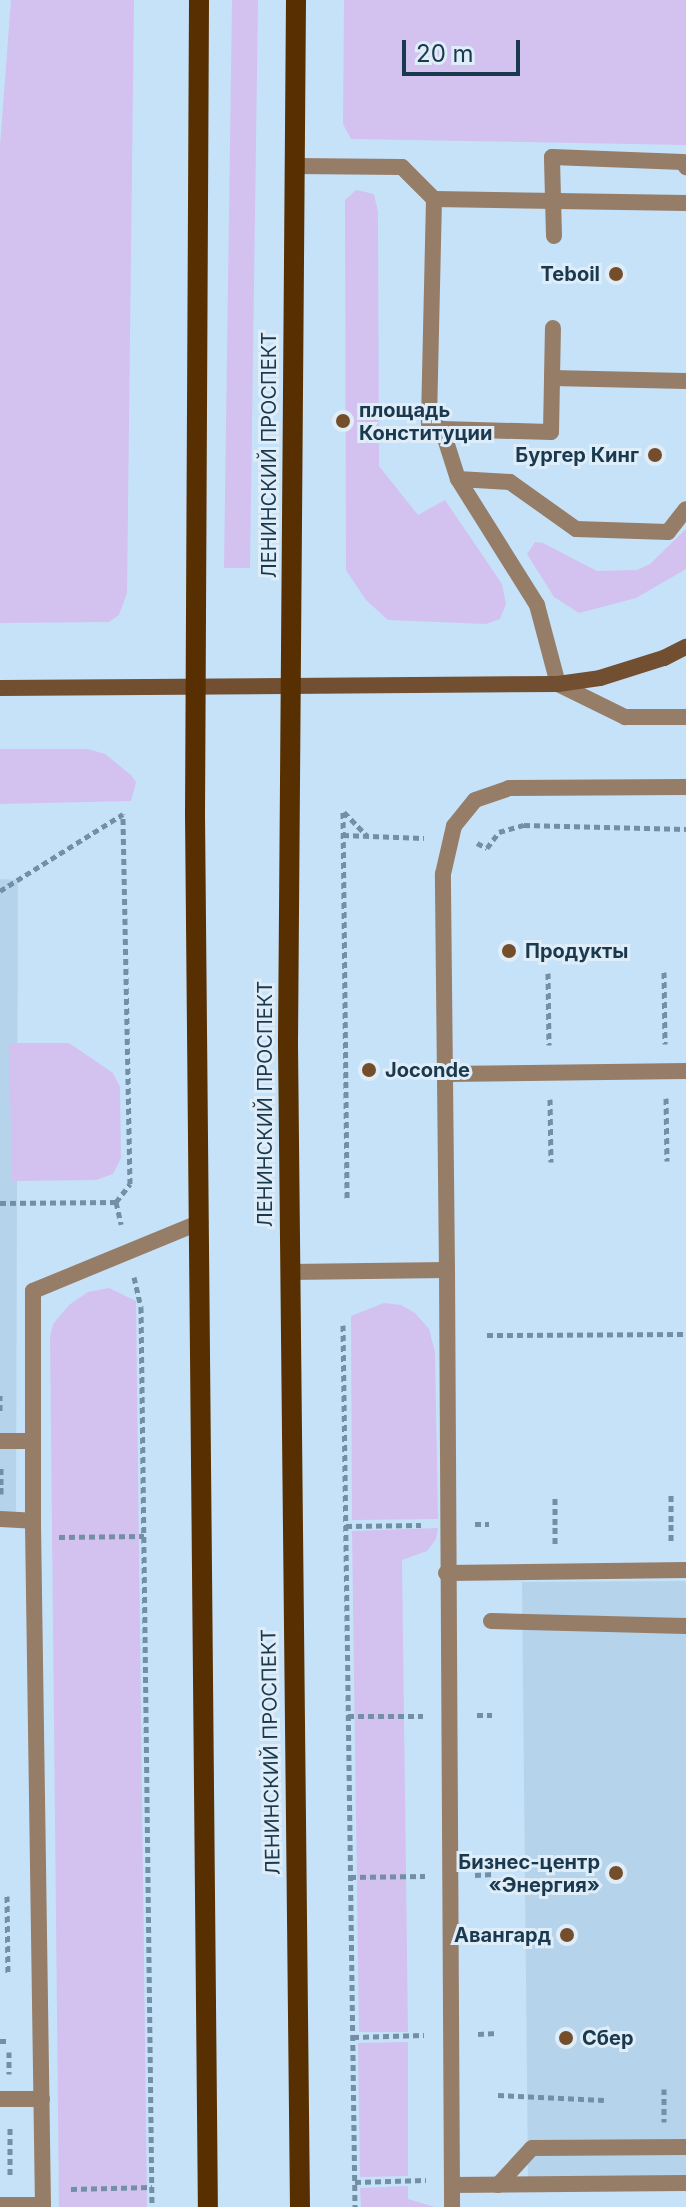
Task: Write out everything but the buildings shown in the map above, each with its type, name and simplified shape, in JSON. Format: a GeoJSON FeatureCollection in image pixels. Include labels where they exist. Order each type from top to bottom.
{"type":"FeatureCollection","features":[{"type":"Feature","properties":{"kind":"main road"},"geometry":{"type":"LineString","coordinates":[[199,0],[195,685],[208,2207]]}},
{"type":"Feature","properties":{"kind":"main road","name":"ЛЕНИНСКИЙ ПРОСПЕКТ"},"geometry":{"type":"LineString","coordinates":[[296,0],[290,1272],[300,2207]]}},
{"type":"Feature","properties":{"kind":"main road"},"geometry":{"type":"LineString","coordinates":[[0,688],[558,684],[600,678],[664,658],[686,647]]}},
{"type":"Feature","properties":{"kind":"street"},"geometry":{"type":"LineString","coordinates":[[554,236],[550,201],[552,157],[683,162],[686,167]]}},
{"type":"Feature","properties":{"kind":"street"},"geometry":{"type":"LineString","coordinates":[[295,166],[402,167],[434,199],[686,203]]}},
{"type":"Feature","properties":{"kind":"street"},"geometry":{"type":"LineString","coordinates":[[434,199],[429,423],[442,429],[551,432],[553,328]]}},
{"type":"Feature","properties":{"kind":"street"},"geometry":{"type":"LineString","coordinates":[[552,378],[686,381]]}},
{"type":"Feature","properties":{"kind":"street"},"geometry":{"type":"LineString","coordinates":[[442,429],[458,479],[537,605],[558,684],[625,717],[686,717]]}},
{"type":"Feature","properties":{"kind":"street"},"geometry":{"type":"LineString","coordinates":[[458,479],[510,482],[576,529],[668,532],[686,509]]}},
{"type":"Feature","properties":{"kind":"street"},"geometry":{"type":"LineString","coordinates":[[452,2207],[443,874],[454,826],[475,800],[509,788],[686,787]]}},
{"type":"Feature","properties":{"kind":"street"},"geometry":{"type":"LineString","coordinates":[[446,1074],[686,1071]]}},
{"type":"Feature","properties":{"kind":"street"},"geometry":{"type":"LineString","coordinates":[[0,2205],[43,2206],[33,1521],[33,1291],[200,1222]]}},
{"type":"Feature","properties":{"kind":"street"},"geometry":{"type":"LineString","coordinates":[[290,1272],[447,1270]]}},
{"type":"Feature","properties":{"kind":"street"},"geometry":{"type":"LineString","coordinates":[[0,1441],[33,1441]]}},
{"type":"Feature","properties":{"kind":"street"},"geometry":{"type":"LineString","coordinates":[[0,1519],[33,1521]]}},
{"type":"Feature","properties":{"kind":"street"},"geometry":{"type":"LineString","coordinates":[[446,1573],[678,1570]]}},
{"type":"Feature","properties":{"kind":"street"},"geometry":{"type":"LineString","coordinates":[[491,1621],[686,1626]]}},
{"type":"Feature","properties":{"kind":"street"},"geometry":{"type":"LineString","coordinates":[[0,2099],[42,2099]]}},
{"type":"Feature","properties":{"kind":"street"},"geometry":{"type":"LineString","coordinates":[[498,2185],[532,2148],[686,2147]]}},
{"type":"Feature","properties":{"kind":"street"},"geometry":{"type":"LineString","coordinates":[[452,2185],[686,2183]]}},
{"type":"Feature","properties":{"kind":"path"},"geometry":{"type":"LineString","coordinates":[[347,1201],[343,812],[367,836]]}},
{"type":"Feature","properties":{"kind":"path"},"geometry":{"type":"LineString","coordinates":[[0,891],[123,814],[130,1184],[116,1202]]}},
{"type":"Feature","properties":{"kind":"path"},"geometry":{"type":"LineString","coordinates":[[343,835],[451,839],[473,841],[487,848],[499,832],[524,825],[686,829]]}},
{"type":"Feature","properties":{"kind":"path"},"geometry":{"type":"LineString","coordinates":[[664,972],[667,1161]]}},
{"type":"Feature","properties":{"kind":"path"},"geometry":{"type":"LineString","coordinates":[[548,973],[551,1162]]}},
{"type":"Feature","properties":{"kind":"path"},"geometry":{"type":"LineString","coordinates":[[0,1203],[116,1202]]}},
{"type":"Feature","properties":{"kind":"path"},"geometry":{"type":"LineString","coordinates":[[116,1202],[141,1307],[152,2207]]}},
{"type":"Feature","properties":{"kind":"path"},"geometry":{"type":"LineString","coordinates":[[343,1325],[355,2207]]}},
{"type":"Feature","properties":{"kind":"path"},"geometry":{"type":"LineString","coordinates":[[487,1335],[686,1334]]}},
{"type":"Feature","properties":{"kind":"path"},"geometry":{"type":"LineString","coordinates":[[671,1495],[678,1570]]}},
{"type":"Feature","properties":{"kind":"path"},"geometry":{"type":"LineString","coordinates":[[555,1497],[555,1571]]}},
{"type":"Feature","properties":{"kind":"path"},"geometry":{"type":"LineString","coordinates":[[52,1538],[144,1536]]}},
{"type":"Feature","properties":{"kind":"path"},"geometry":{"type":"LineString","coordinates":[[0,2041],[9,2041]]}},
{"type":"Feature","properties":{"kind":"path"},"geometry":{"type":"LineString","coordinates":[[664,2089],[665,2102]]}},
{"type":"Feature","properties":{"kind":"path"},"geometry":{"type":"LineString","coordinates":[[498,2095],[604,2100]]}},
{"type":"Feature","properties":{"kind":"path"},"geometry":{"type":"LineString","coordinates":[[59,2190],[152,2187]]}},
{"type":"Feature","properties":{"kind":"shaded area"},"geometry":{"type":"Polygon","coordinates":[[[11,0],[134,0],[127,593],[119,615],[109,622],[0,623],[0,146],[11,0]]]}},
{"type":"Feature","properties":{"kind":"shaded area"},"geometry":{"type":"Polygon","coordinates":[[[232,0],[258,0],[250,568],[224,568],[232,0]]]}},
{"type":"Feature","properties":{"kind":"shaded area"},"geometry":{"type":"Polygon","coordinates":[[[344,0],[686,0],[686,145],[351,139],[343,124],[344,0]]]}},
{"type":"Feature","properties":{"kind":"shaded area"},"geometry":{"type":"Polygon","coordinates":[[[356,190],[374,194],[378,212],[379,466],[418,515],[445,500],[502,584],[506,604],[500,619],[486,624],[388,620],[366,600],[346,570],[345,200],[356,190]]]}},
{"type":"Feature","properties":{"kind":"shaded area"},"geometry":{"type":"Polygon","coordinates":[[[686,529],[686,569],[636,598],[579,613],[554,597],[527,554],[535,542],[543,543],[597,571],[637,570],[650,564],[686,529]]]}},
{"type":"Feature","properties":{"kind":"shaded area"},"geometry":{"type":"Polygon","coordinates":[[[0,749],[88,749],[105,754],[131,775],[136,782],[131,801],[0,804],[0,749]]]}},
{"type":"Feature","properties":{"kind":"shaded area"},"geometry":{"type":"Polygon","coordinates":[[[0,879],[18,880],[16,1514],[0,1514],[0,879]]]}},
{"type":"Feature","properties":{"kind":"shaded area"},"geometry":{"type":"Polygon","coordinates":[[[9,1043],[69,1043],[113,1073],[120,1087],[121,1158],[113,1174],[96,1180],[12,1181],[9,1043]]]}},
{"type":"Feature","properties":{"kind":"shaded area"},"geometry":{"type":"Polygon","coordinates":[[[109,1288],[136,1301],[147,2207],[59,2207],[50,1337],[53,1324],[69,1305],[88,1292],[109,1288]]]}},
{"type":"Feature","properties":{"kind":"shaded area"},"geometry":{"type":"Polygon","coordinates":[[[384,1303],[401,1305],[415,1313],[429,1329],[435,1352],[438,1519],[352,1520],[351,1316],[384,1303]]]}},
{"type":"Feature","properties":{"kind":"shaded area"},"geometry":{"type":"Polygon","coordinates":[[[438,1528],[436,1539],[427,1551],[402,1560],[408,2032],[359,2032],[352,1531],[438,1528]]]}},
{"type":"Feature","properties":{"kind":"shaded area","name":"Бизнес-центр «Энергия»"},"geometry":{"type":"Polygon","coordinates":[[[686,1581],[686,2179],[528,2182],[522,1582],[686,1581]]]}},
{"type":"Feature","properties":{"kind":"shaded area"},"geometry":{"type":"Polygon","coordinates":[[[408,2042],[408,2176],[360,2177],[358,2043],[408,2042]]]}},
{"type":"Feature","properties":{"kind":"shaded area"},"geometry":{"type":"Polygon","coordinates":[[[408,2186],[408,2199],[435,2207],[361,2207],[360,2188],[408,2186]]]}},
{"type":"Feature","properties":{"kind":"place","name":"Teboil"},"geometry":{"type":"Point","coordinates":[616,274]}},
{"type":"Feature","properties":{"kind":"place","name":"площадь Конституции"},"geometry":{"type":"Point","coordinates":[343,421]}},
{"type":"Feature","properties":{"kind":"place","name":"Бургер Кинг"},"geometry":{"type":"Point","coordinates":[655,455]}},
{"type":"Feature","properties":{"kind":"place","name":"Продукты"},"geometry":{"type":"Point","coordinates":[509,951]}},
{"type":"Feature","properties":{"kind":"place","name":"Joconde"},"geometry":{"type":"Point","coordinates":[369,1070]}},
{"type":"Feature","properties":{"kind":"place","name":"Бизнес-центр «Энергия»"},"geometry":{"type":"Point","coordinates":[616,1873]}},
{"type":"Feature","properties":{"kind":"place","name":"Авангард"},"geometry":{"type":"Point","coordinates":[567,1935]}},
{"type":"Feature","properties":{"kind":"place","name":"Сбер"},"geometry":{"type":"Point","coordinates":[566,2038]}}]}
